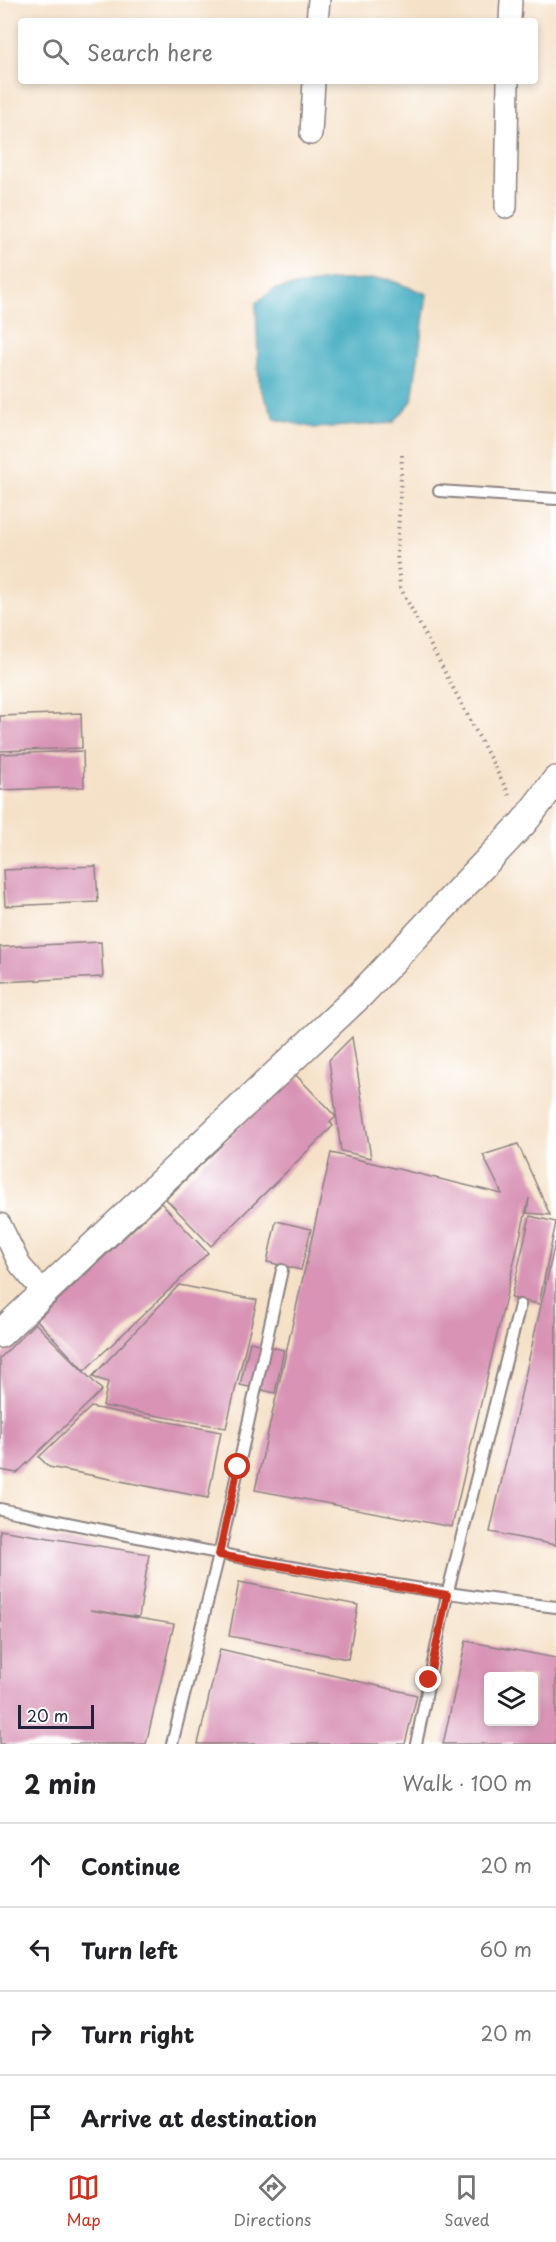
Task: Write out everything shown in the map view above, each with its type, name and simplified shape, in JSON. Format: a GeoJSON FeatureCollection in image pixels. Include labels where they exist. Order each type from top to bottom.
{"type":"FeatureCollection","features":[{"type":"Feature","properties":{"kind":"street"},"geometry":{"type":"LineString","coordinates":[[318,18],[319,0]]}},
{"type":"Feature","properties":{"kind":"street"},"geometry":{"type":"LineString","coordinates":[[510,18],[511,0]]}},
{"type":"Feature","properties":{"kind":"street"},"geometry":{"type":"LineString","coordinates":[[311,134],[314,84]]}},
{"type":"Feature","properties":{"kind":"street"},"geometry":{"type":"LineString","coordinates":[[506,207],[508,84]]}},
{"type":"Feature","properties":{"kind":"street"},"geometry":{"type":"LineString","coordinates":[[0,1334],[361,994],[524,822],[556,780]]}},
{"type":"Feature","properties":{"kind":"street"},"geometry":{"type":"LineString","coordinates":[[0,1224],[20,1265],[43,1292]]}},
{"type":"Feature","properties":{"kind":"lane"},"geometry":{"type":"LineString","coordinates":[[439,491],[556,499]]}},
{"type":"Feature","properties":{"kind":"lane"},"geometry":{"type":"LineString","coordinates":[[172,1744],[219,1555],[282,1270]]}},
{"type":"Feature","properties":{"kind":"lane"},"geometry":{"type":"LineString","coordinates":[[416,1744],[447,1595],[520,1305]]}},
{"type":"Feature","properties":{"kind":"lane"},"geometry":{"type":"LineString","coordinates":[[0,1509],[219,1555],[447,1595],[556,1607]]}},
{"type":"Feature","properties":{"kind":"path"},"geometry":{"type":"LineString","coordinates":[[402,455],[397,555],[400,587],[524,822]]}},
{"type":"Feature","properties":{"kind":"water"},"geometry":{"type":"Polygon","coordinates":[[[387,279],[427,294],[412,401],[393,423],[315,428],[275,419],[259,385],[256,303],[275,289],[336,280],[387,279]]]}},
{"type":"Feature","properties":{"kind":"building"},"geometry":{"type":"Polygon","coordinates":[[[81,713],[82,748],[0,751],[0,716],[81,713]]]}},
{"type":"Feature","properties":{"kind":"building"},"geometry":{"type":"Polygon","coordinates":[[[83,751],[84,787],[0,790],[0,754],[83,751]]]}},
{"type":"Feature","properties":{"kind":"building"},"geometry":{"type":"Polygon","coordinates":[[[96,866],[98,902],[5,906],[3,870],[96,866]]]}},
{"type":"Feature","properties":{"kind":"building"},"geometry":{"type":"Polygon","coordinates":[[[101,942],[103,977],[0,982],[0,947],[101,942]]]}},
{"type":"Feature","properties":{"kind":"building"},"geometry":{"type":"Polygon","coordinates":[[[352,1037],[371,1158],[341,1151],[329,1060],[352,1037]]]}},
{"type":"Feature","properties":{"kind":"building"},"geometry":{"type":"Polygon","coordinates":[[[294,1073],[336,1117],[330,1122],[333,1126],[211,1246],[166,1199],[294,1073]]]}},
{"type":"Feature","properties":{"kind":"building"},"geometry":{"type":"Polygon","coordinates":[[[518,1144],[550,1215],[527,1213],[529,1198],[452,1527],[255,1490],[331,1153],[502,1194],[483,1155],[518,1144]]]}},
{"type":"Feature","properties":{"kind":"building"},"geometry":{"type":"Polygon","coordinates":[[[161,1203],[208,1253],[84,1371],[37,1320],[161,1203]]]}},
{"type":"Feature","properties":{"kind":"building"},"geometry":{"type":"Polygon","coordinates":[[[530,1216],[556,1222],[539,1304],[511,1298],[530,1216]]]}},
{"type":"Feature","properties":{"kind":"building"},"geometry":{"type":"Polygon","coordinates":[[[276,1221],[311,1229],[301,1270],[267,1262],[276,1221]]]}},
{"type":"Feature","properties":{"kind":"building"},"geometry":{"type":"Polygon","coordinates":[[[556,1244],[556,1545],[490,1532],[556,1244]]]}},
{"type":"Feature","properties":{"kind":"building"},"geometry":{"type":"Polygon","coordinates":[[[179,1285],[257,1300],[226,1428],[103,1406],[108,1382],[92,1377],[179,1285]]]}},
{"type":"Feature","properties":{"kind":"building"},"geometry":{"type":"Polygon","coordinates":[[[35,1323],[102,1390],[17,1473],[0,1470],[0,1358],[35,1323]]]}},
{"type":"Feature","properties":{"kind":"building"},"geometry":{"type":"Polygon","coordinates":[[[250,1342],[284,1350],[275,1393],[240,1385],[250,1342]]]}},
{"type":"Feature","properties":{"kind":"building"},"geometry":{"type":"Polygon","coordinates":[[[91,1407],[221,1432],[208,1498],[49,1467],[39,1457],[91,1407]]]}},
{"type":"Feature","properties":{"kind":"building"},"geometry":{"type":"Polygon","coordinates":[[[0,1530],[149,1554],[139,1617],[90,1610],[174,1624],[146,1744],[0,1744],[0,1530]]]}},
{"type":"Feature","properties":{"kind":"building"},"geometry":{"type":"Polygon","coordinates":[[[239,1582],[358,1605],[348,1659],[229,1636],[239,1582]]]}},
{"type":"Feature","properties":{"kind":"building"},"geometry":{"type":"Polygon","coordinates":[[[466,1641],[556,1658],[556,1744],[443,1744],[466,1641]]]}},
{"type":"Feature","properties":{"kind":"building"},"geometry":{"type":"Polygon","coordinates":[[[220,1649],[417,1695],[405,1744],[198,1744],[220,1649]]]}},
{"type":"Feature","properties":{"kind":"route"},"geometry":{"type":"LineString","coordinates":[[238,1467],[219,1555],[447,1595],[429,1680]]}}]}
